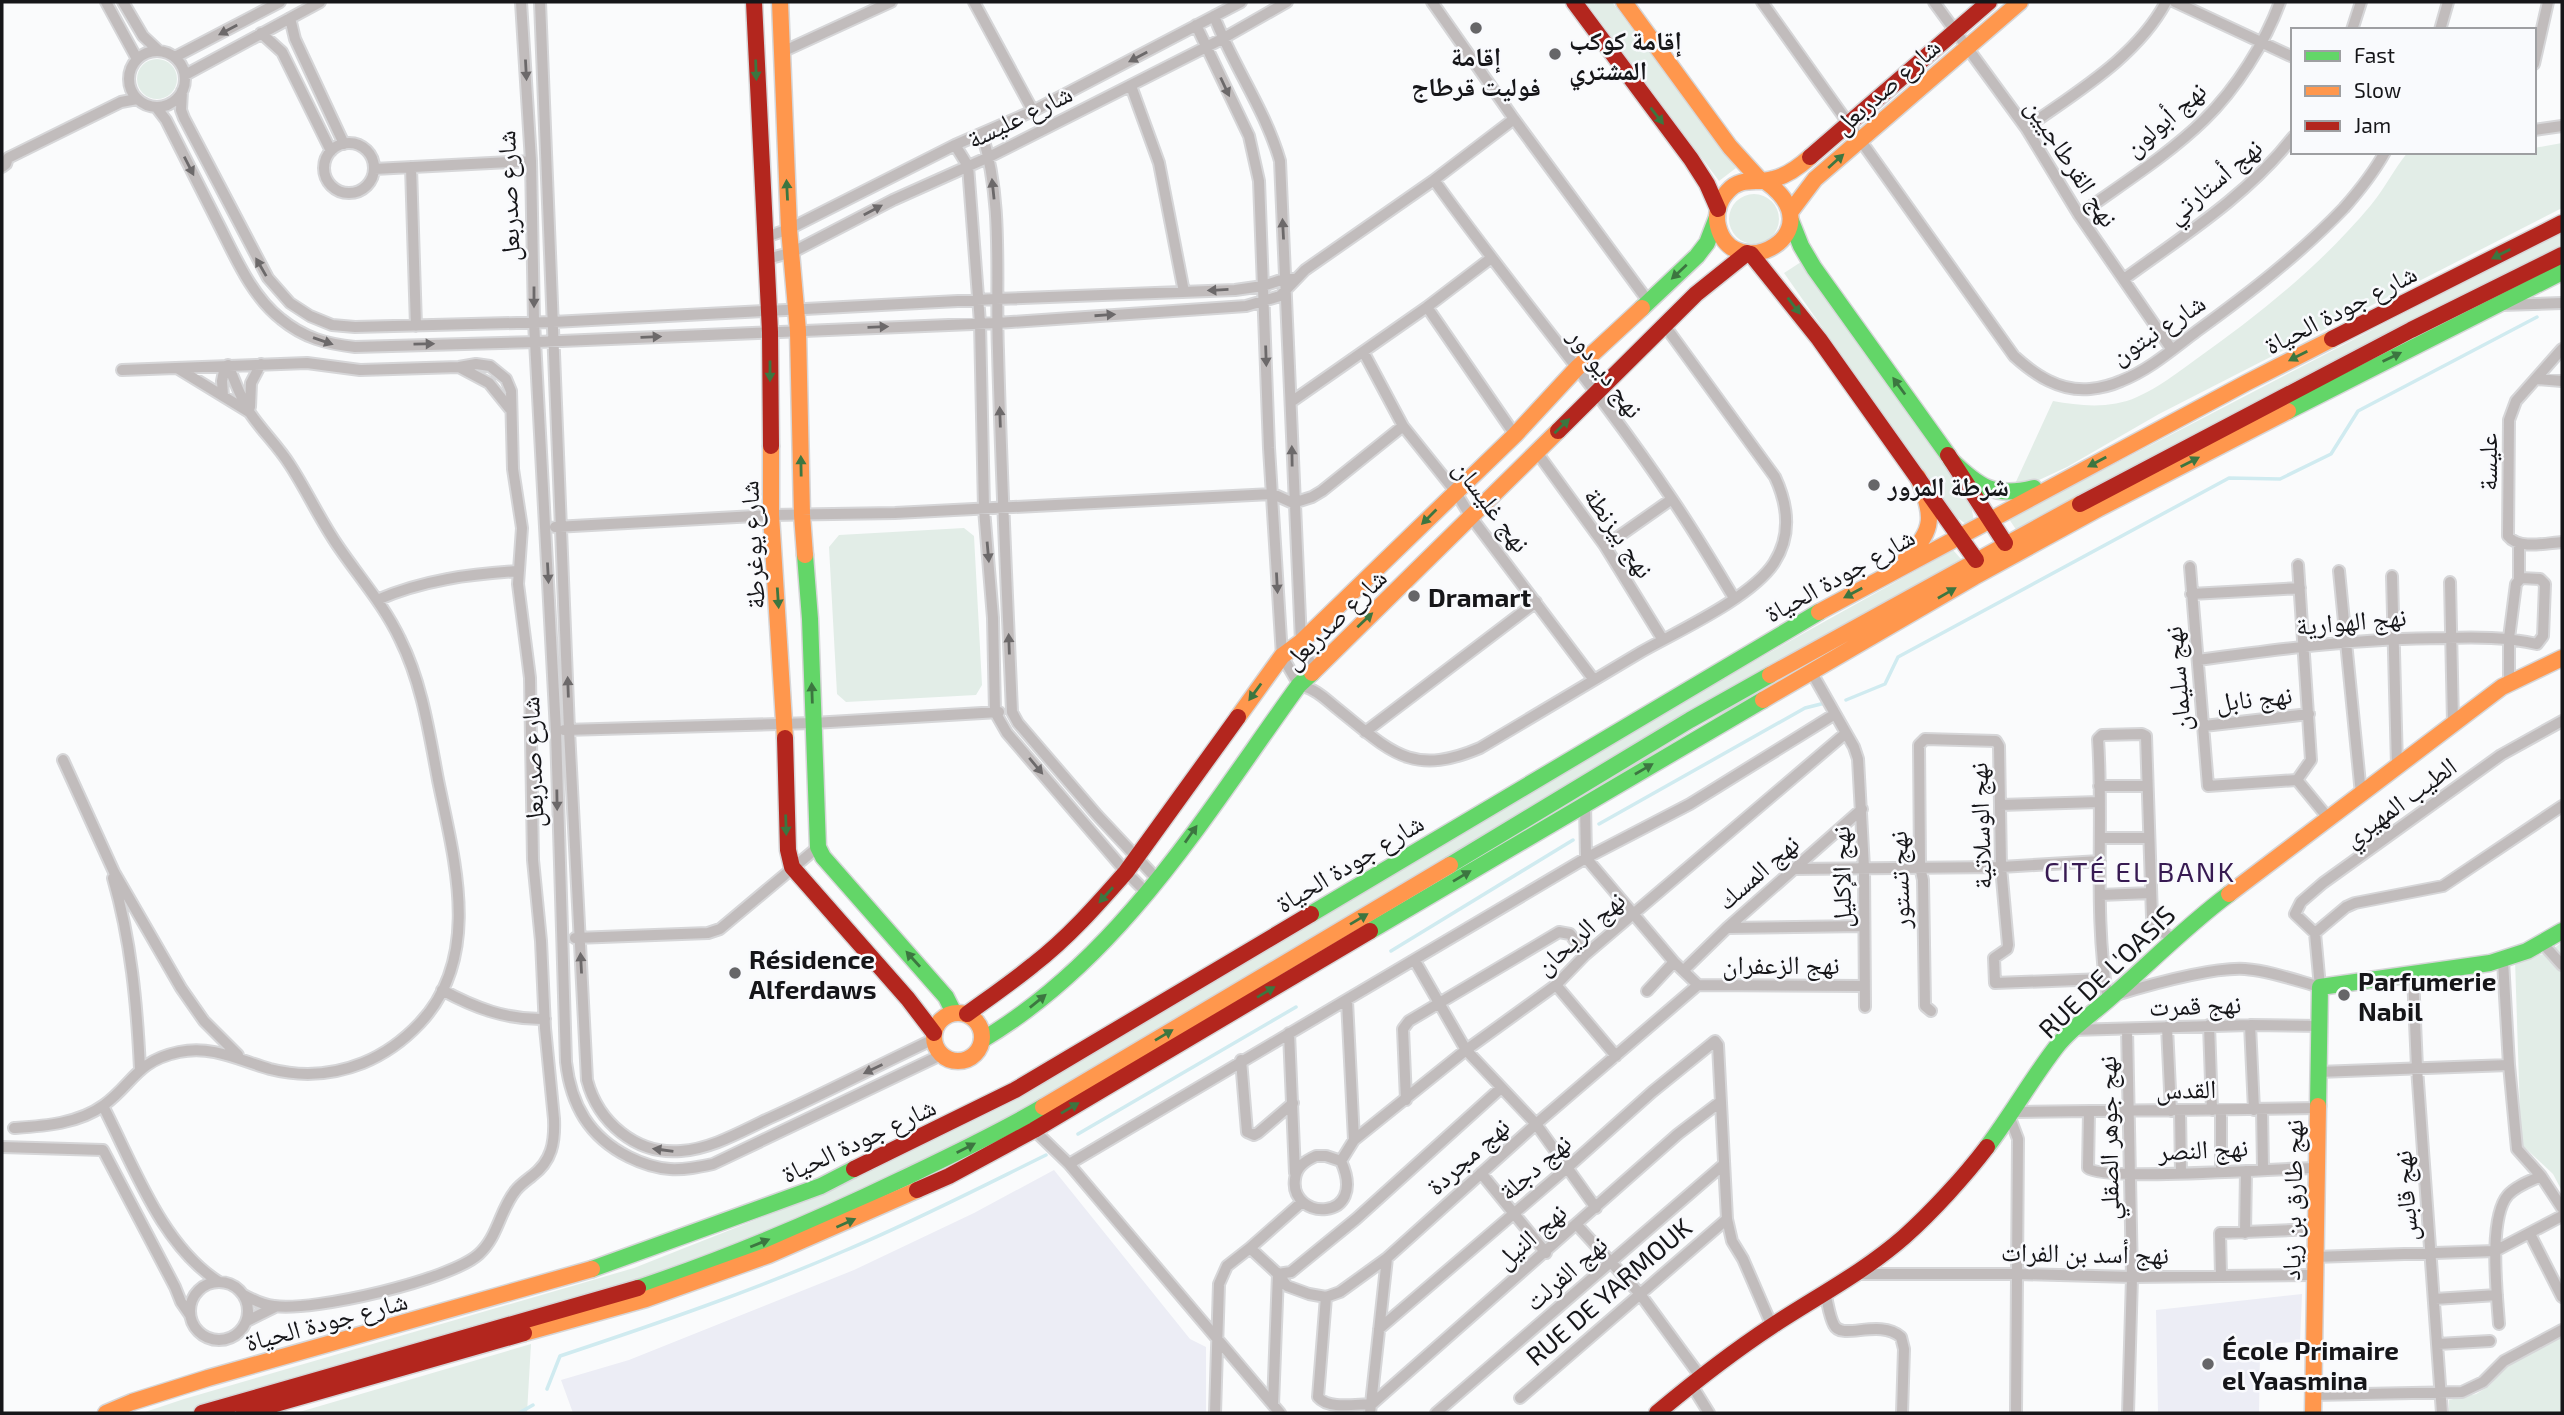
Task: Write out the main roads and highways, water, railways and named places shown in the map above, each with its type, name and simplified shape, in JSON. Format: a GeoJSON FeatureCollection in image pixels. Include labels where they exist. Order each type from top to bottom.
{"type":"FeatureCollection","features":[{"type":"Feature","properties":{"kind":"main road","name":"شارع يوغرطة"},"geometry":{"type":"LineString","coordinates":[[754,2],[770,332],[771,515],[785,723],[786,832],[792,867],[908,999],[934,1036]]}},
{"type":"Feature","properties":{"kind":"main road","name":"شارع يوغرطة"},"geometry":{"type":"LineString","coordinates":[[780,2],[789,229],[798,331],[802,515],[810,619],[818,847],[839,875],[960,1014]]}},
{"type":"Feature","properties":{"kind":"main road"},"geometry":{"type":"LineString","coordinates":[[1574,2],[1707,184],[1717,213],[1719,229],[1726,240],[1735,248],[1749,253],[1765,252],[1787,235],[1791,216]]}},
{"type":"Feature","properties":{"kind":"main road"},"geometry":{"type":"LineString","coordinates":[[1624,2],[1730,147],[1763,181],[1782,192],[1801,246],[1814,268],[1951,460],[2005,543]]}},
{"type":"Feature","properties":{"kind":"main road","name":"شارع صدربعل"},"geometry":{"type":"LineString","coordinates":[[1763,181],[1787,173],[1807,160],[1989,2]]}},
{"type":"Feature","properties":{"kind":"main road","name":"شارع صدربعل"},"geometry":{"type":"LineString","coordinates":[[1791,216],[1815,179],[2020,2]]}},
{"type":"Feature","properties":{"kind":"main road"},"geometry":{"type":"LineString","coordinates":[[1717,213],[1723,196],[1733,186],[1746,180],[1763,181]]}},
{"type":"Feature","properties":{"kind":"main road","name":"شارع صدربعل"},"geometry":{"type":"LineString","coordinates":[[960,1014],[1013,981],[1060,941],[1126,872],[1282,656],[1301,642],[1515,435],[1577,368],[1702,250],[1717,213]]}},
{"type":"Feature","properties":{"kind":"main road","name":"شارع جودة الحياة"},"geometry":{"type":"LineString","coordinates":[[106,1413],[208,1378],[573,1276],[821,1186],[1015,1090],[1788,629],[2066,478],[2562,223]]}},
{"type":"Feature","properties":{"kind":"main road"},"geometry":{"type":"LineString","coordinates":[[1749,253],[1819,339],[1976,560]]}},
{"type":"Feature","properties":{"kind":"main road","name":"شارع صدربعل"},"geometry":{"type":"LineString","coordinates":[[982,1040],[1009,1024],[1093,954],[1158,880],[1298,685],[1314,668],[1711,281],[1749,253]]}},
{"type":"Feature","properties":{"kind":"main road","name":"شارع جودة الحياة"},"geometry":{"type":"LineString","coordinates":[[202,1413],[640,1287],[738,1252],[820,1218],[930,1166],[1028,1116],[1690,720],[2005,543],[2411,330],[2562,255]]}},
{"type":"Feature","properties":{"kind":"main road"},"geometry":{"type":"LineString","coordinates":[[244,1413],[646,1299],[839,1226],[950,1176],[1034,1130],[1585,803],[1974,577],[2098,509],[2383,361],[2562,272]]}},
{"type":"Feature","properties":{"kind":"main road"},"geometry":{"type":"LineString","coordinates":[[1951,460],[1973,481],[1996,493],[2025,491],[2066,478]]}},
{"type":"Feature","properties":{"kind":"main road"},"geometry":{"type":"LineString","coordinates":[[1879,580],[1922,543],[1930,529],[1929,508],[1918,477]]}},
{"type":"Feature","properties":{"kind":"main road","name":"RUE DE L'OASIS"},"geometry":{"type":"LineString","coordinates":[[1657,1413],[1696,1380],[1772,1326],[1855,1274],[1905,1236],[1975,1164],[2071,1030],[2197,918],[2509,683],[2562,658]]}},
{"type":"Feature","properties":{"kind":"main road","name":"نهج طارق بن زياد"},"geometry":{"type":"LineString","coordinates":[[2313,1413],[2320,987],[2464,969],[2503,961],[2544,945],[2562,931]]}},
{"type":"Feature","properties":{"kind":"main road"},"geometry":{"type":"LineString","coordinates":[[960,1014],[980,1026],[982,1040],[978,1050],[967,1060],[952,1060],[941,1055],[934,1036],[943,1017],[960,1014]]}},
{"type":"Feature","properties":{"kind":"waterway"},"geometry":{"type":"LineString","coordinates":[[1846,700],[1885,684],[1898,657],[2229,478],[2280,479],[2331,454],[2358,411],[2537,317]]}},
{"type":"Feature","properties":{"kind":"waterway"},"geometry":{"type":"LineString","coordinates":[[1599,824],[1805,708],[1825,703]]}},
{"type":"Feature","properties":{"kind":"waterway"},"geometry":{"type":"LineString","coordinates":[[1391,951],[1573,840]]}},
{"type":"Feature","properties":{"kind":"waterway"},"geometry":{"type":"LineString","coordinates":[[1078,1134],[1296,1007]]}},
{"type":"Feature","properties":{"kind":"waterway"},"geometry":{"type":"LineString","coordinates":[[547,1389],[560,1356],[809,1266],[921,1217],[1046,1155]]}},
{"type":"Feature","properties":{"kind":"waterway"},"geometry":{"type":"LineString","coordinates":[[519,1413],[533,1405]]}},
{"type":"Feature","properties":{"kind":"place","name":"إقامة فوليت قرطاج"},"geometry":{"type":"Point","coordinates":[1476,28]}},
{"type":"Feature","properties":{"kind":"place","name":"إقامة كوكب المشتري"},"geometry":{"type":"Point","coordinates":[1555,54]}},
{"type":"Feature","properties":{"kind":"place","name":"شرطة المرور"},"geometry":{"type":"Point","coordinates":[1874,485]}},
{"type":"Feature","properties":{"kind":"place","name":"Dramart"},"geometry":{"type":"Point","coordinates":[1414,596]}},
{"type":"Feature","properties":{"kind":"place","name":"Résidence Alferdaws"},"geometry":{"type":"Point","coordinates":[735,973]}},
{"type":"Feature","properties":{"kind":"place","name":"Parfumerie Nabil"},"geometry":{"type":"Point","coordinates":[2344,995]}},
{"type":"Feature","properties":{"kind":"place","name":"École Primaire el Yaasmina"},"geometry":{"type":"Point","coordinates":[2208,1364]}},
{"type":"Feature","properties":{"kind":"district","name":"CITÉ EL BANK"},"geometry":{"type":"Point","coordinates":[2140,871]}}]}
